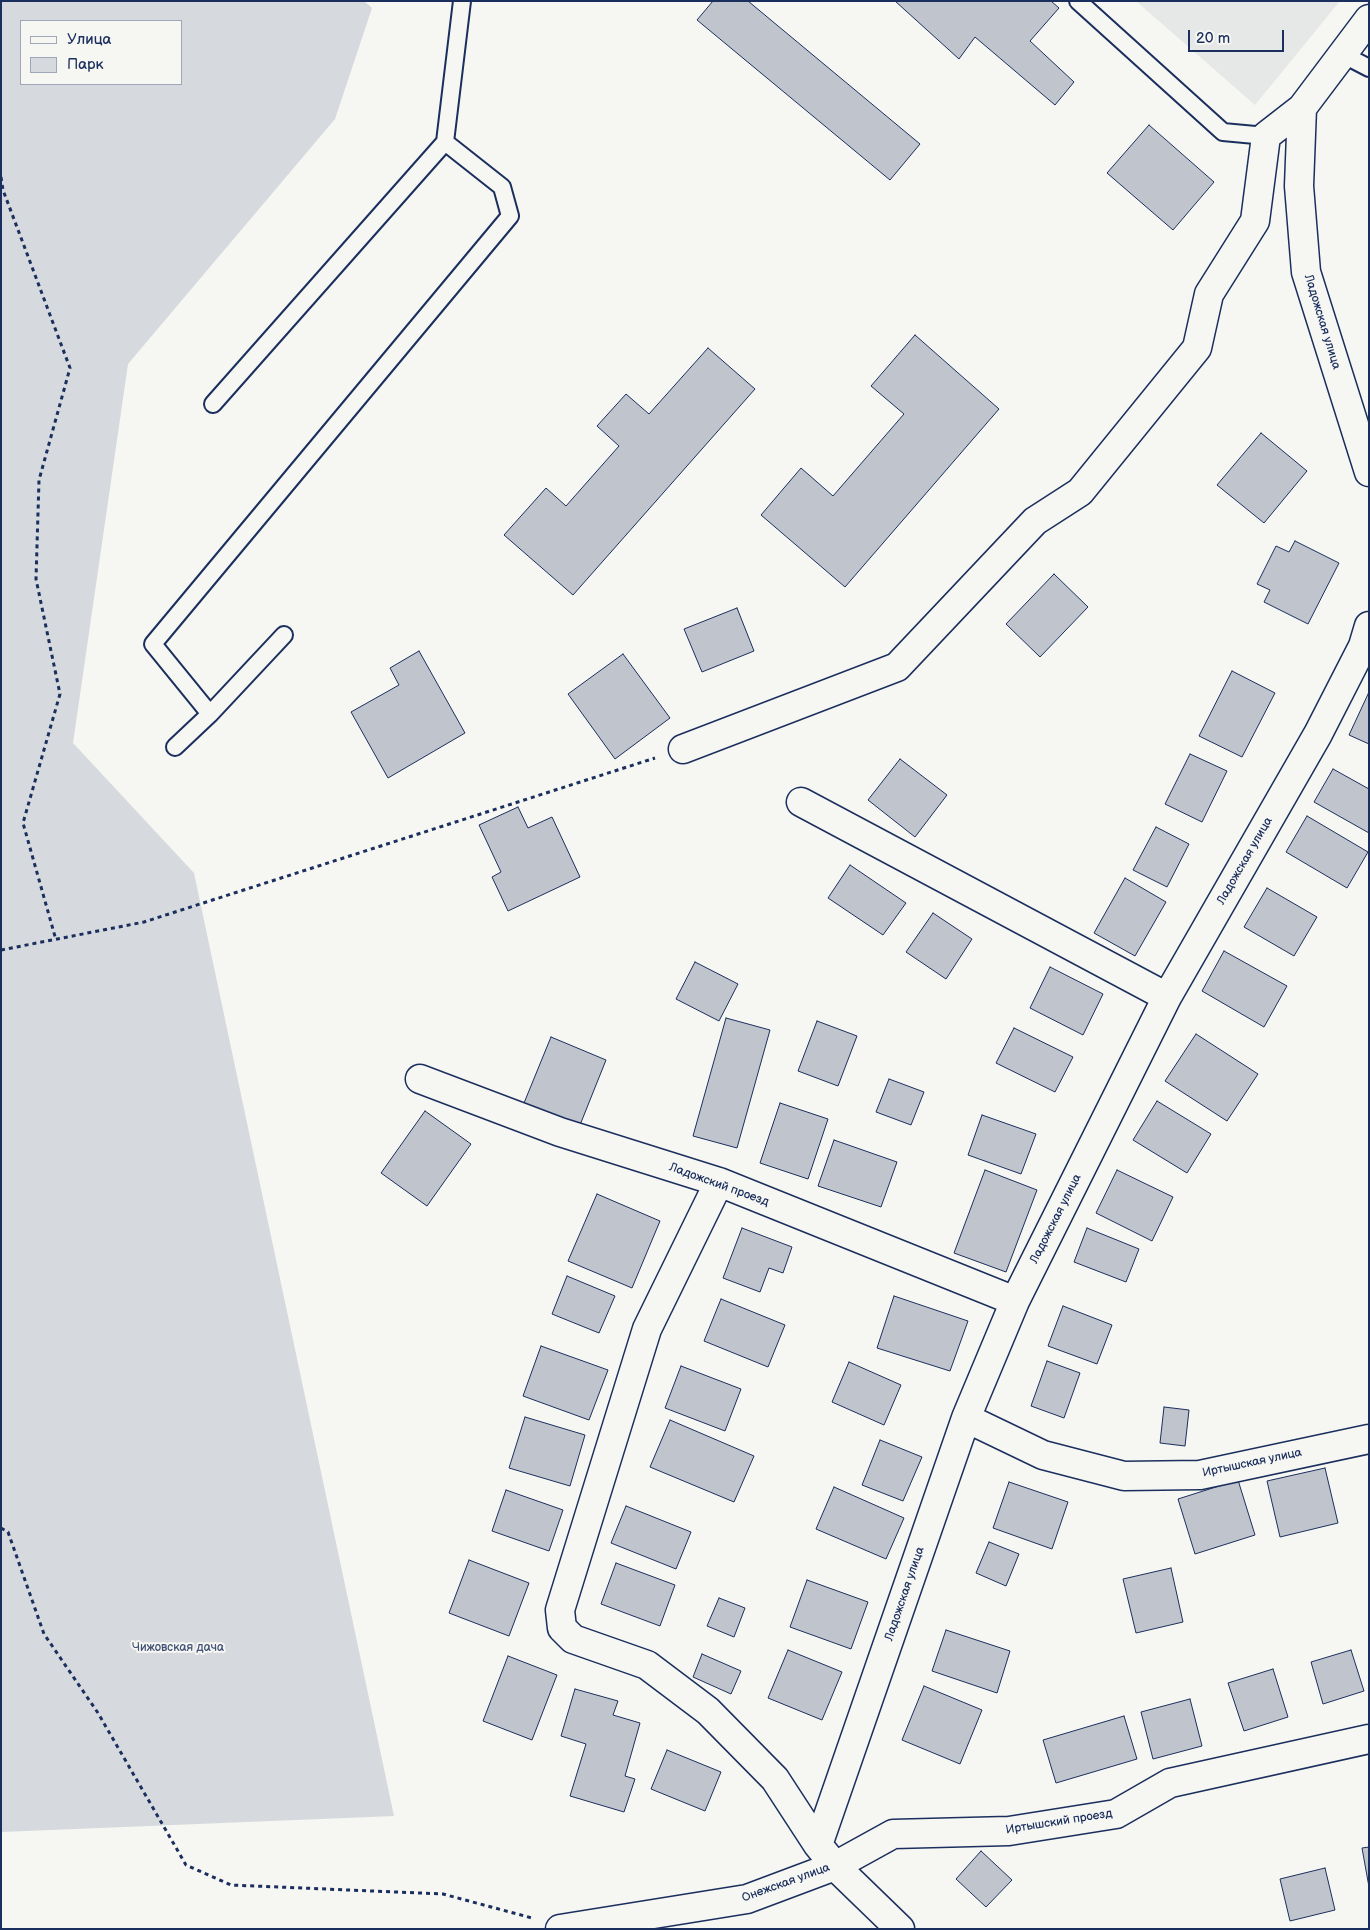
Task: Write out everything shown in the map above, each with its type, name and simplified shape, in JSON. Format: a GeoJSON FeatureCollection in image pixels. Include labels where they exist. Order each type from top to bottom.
{"type":"FeatureCollection","features":[{"type":"Feature","properties":{"kind":"street"},"geometry":{"type":"LineString","coordinates":[[682,749],[897,667],[1035,521],[1080,492],[1197,348],[1209,294],[1255,221],[1266,136],[1302,108],[1369,19]]}},
{"type":"Feature","properties":{"kind":"street","name":"Ладожская улица"},"geometry":{"type":"LineString","coordinates":[[1302,108],[1299,186],[1306,272],[1369,472]]}},
{"type":"Feature","properties":{"kind":"street","name":"Ладожская улица"},"geometry":{"type":"LineString","coordinates":[[826,1855],[966,1418],[1015,1301],[1167,997],[1318,734],[1363,646],[1369,626]]}},
{"type":"Feature","properties":{"kind":"street"},"geometry":{"type":"LineString","coordinates":[[801,802],[1167,997]]}},
{"type":"Feature","properties":{"kind":"street","name":"Ладожский проезд"},"geometry":{"type":"LineString","coordinates":[[420,1079],[560,1132],[719,1182],[1015,1301]]}},
{"type":"Feature","properties":{"kind":"street"},"geometry":{"type":"LineString","coordinates":[[719,1182],[648,1329],[560,1610],[562,1628],[573,1638],[647,1665],[708,1711],[775,1779],[826,1855]]}},
{"type":"Feature","properties":{"kind":"street","name":"Иртышская улица"},"geometry":{"type":"LineString","coordinates":[[966,1418],[1043,1455],[1124,1476],[1200,1475],[1369,1439]]}},
{"type":"Feature","properties":{"kind":"street","name":"Иртышский проезд"},"geometry":{"type":"LineString","coordinates":[[826,1855],[893,1834],[1009,1831],[1116,1814],[1170,1783],[1369,1739]]}},
{"type":"Feature","properties":{"kind":"street","name":"Онежская улица"},"geometry":{"type":"LineString","coordinates":[[564,1928],[747,1899],[826,1855],[900,1929]]}},
{"type":"Feature","properties":{"kind":"lane"},"geometry":{"type":"LineString","coordinates":[[213,404],[445,142],[462,1]]}},
{"type":"Feature","properties":{"kind":"lane"},"geometry":{"type":"LineString","coordinates":[[1078,1],[1223,132],[1266,136]]}},
{"type":"Feature","properties":{"kind":"lane"},"geometry":{"type":"LineString","coordinates":[[1342,54],[1369,68]]}},
{"type":"Feature","properties":{"kind":"lane"},"geometry":{"type":"LineString","coordinates":[[210,714],[152,644],[510,216],[502,187],[445,142]]}},
{"type":"Feature","properties":{"kind":"lane"},"geometry":{"type":"LineString","coordinates":[[175,747],[210,714],[284,635]]}},
{"type":"Feature","properties":{"kind":"path"},"geometry":{"type":"LineString","coordinates":[[1,177],[3,190],[70,368],[40,480],[36,580],[60,694],[23,823],[56,940]]}},
{"type":"Feature","properties":{"kind":"path"},"geometry":{"type":"LineString","coordinates":[[1,950],[144,922],[682,749]]}},
{"type":"Feature","properties":{"kind":"path"},"geometry":{"type":"LineString","coordinates":[[1,1528],[8,1532],[44,1634],[98,1713],[186,1865],[231,1885],[443,1894],[564,1928]]}},
{"type":"Feature","properties":{"kind":"shaded area"},"geometry":{"type":"Polygon","coordinates":[[[1136,1],[1340,1],[1255,105],[1136,1]]]}},
{"type":"Feature","properties":{"kind":"green space","name":"Чижовская дача"},"geometry":{"type":"Polygon","coordinates":[[[1,1],[364,1],[372,8],[335,119],[128,364],[73,743],[194,873],[394,1816],[1,1832],[1,1]]]}},
{"type":"Feature","properties":{"kind":"building"},"geometry":{"type":"Polygon","coordinates":[[[713,1],[748,1],[920,144],[890,180],[697,20],[713,1]]]}},
{"type":"Feature","properties":{"kind":"building"},"geometry":{"type":"Polygon","coordinates":[[[895,1],[1051,1],[1059,8],[1030,41],[1074,82],[1055,105],[975,37],[959,59],[895,1]]]}},
{"type":"Feature","properties":{"kind":"building"},"geometry":{"type":"Polygon","coordinates":[[[1149,125],[1214,182],[1173,230],[1107,173],[1149,125]]]}},
{"type":"Feature","properties":{"kind":"building"},"geometry":{"type":"Polygon","coordinates":[[[915,335],[999,409],[845,587],[761,515],[801,468],[833,496],[904,414],[871,386],[915,335]]]}},
{"type":"Feature","properties":{"kind":"building"},"geometry":{"type":"Polygon","coordinates":[[[708,348],[755,389],[573,595],[504,535],[546,488],[566,506],[619,446],[597,426],[626,394],[649,414],[708,348]]]}},
{"type":"Feature","properties":{"kind":"building"},"geometry":{"type":"Polygon","coordinates":[[[1261,433],[1307,471],[1264,523],[1217,485],[1261,433]]]}},
{"type":"Feature","properties":{"kind":"building"},"geometry":{"type":"Polygon","coordinates":[[[1295,541],[1339,563],[1308,624],[1264,602],[1270,590],[1257,584],[1276,546],[1289,552],[1295,541]]]}},
{"type":"Feature","properties":{"kind":"building"},"geometry":{"type":"Polygon","coordinates":[[[1054,574],[1088,607],[1040,657],[1006,624],[1054,574]]]}},
{"type":"Feature","properties":{"kind":"building"},"geometry":{"type":"Polygon","coordinates":[[[737,608],[754,651],[702,672],[684,629],[737,608]]]}},
{"type":"Feature","properties":{"kind":"building"},"geometry":{"type":"Polygon","coordinates":[[[419,651],[465,733],[388,778],[351,712],[399,685],[390,668],[419,651]]]}},
{"type":"Feature","properties":{"kind":"building"},"geometry":{"type":"Polygon","coordinates":[[[623,654],[670,718],[615,759],[568,694],[623,654]]]}},
{"type":"Feature","properties":{"kind":"building"},"geometry":{"type":"Polygon","coordinates":[[[1232,671],[1275,693],[1242,757],[1199,736],[1232,671]]]}},
{"type":"Feature","properties":{"kind":"building"},"geometry":{"type":"Polygon","coordinates":[[[1369,692],[1369,744],[1349,735],[1369,692]]]}},
{"type":"Feature","properties":{"kind":"building"},"geometry":{"type":"Polygon","coordinates":[[[1190,754],[1227,771],[1202,822],[1165,804],[1190,754]]]}},
{"type":"Feature","properties":{"kind":"building"},"geometry":{"type":"Polygon","coordinates":[[[900,759],[947,795],[915,837],[868,800],[900,759]]]}},
{"type":"Feature","properties":{"kind":"building"},"geometry":{"type":"Polygon","coordinates":[[[1333,769],[1369,789],[1369,833],[1314,802],[1333,769]]]}},
{"type":"Feature","properties":{"kind":"building"},"geometry":{"type":"Polygon","coordinates":[[[518,807],[528,828],[552,817],[580,877],[508,911],[492,877],[501,872],[479,825],[518,807]]]}},
{"type":"Feature","properties":{"kind":"building"},"geometry":{"type":"Polygon","coordinates":[[[1307,816],[1368,852],[1347,888],[1286,852],[1307,816]]]}},
{"type":"Feature","properties":{"kind":"building"},"geometry":{"type":"Polygon","coordinates":[[[1156,827],[1189,844],[1167,887],[1133,870],[1156,827]]]}},
{"type":"Feature","properties":{"kind":"building"},"geometry":{"type":"Polygon","coordinates":[[[850,865],[906,903],[883,935],[828,898],[850,865]]]}},
{"type":"Feature","properties":{"kind":"building"},"geometry":{"type":"Polygon","coordinates":[[[1125,878],[1166,902],[1135,956],[1094,933],[1125,878]]]}},
{"type":"Feature","properties":{"kind":"building"},"geometry":{"type":"Polygon","coordinates":[[[1267,888],[1317,917],[1294,956],[1244,927],[1267,888]]]}},
{"type":"Feature","properties":{"kind":"building"},"geometry":{"type":"Polygon","coordinates":[[[933,913],[972,939],[946,979],[906,952],[933,913]]]}},
{"type":"Feature","properties":{"kind":"building"},"geometry":{"type":"Polygon","coordinates":[[[1224,951],[1287,986],[1264,1027],[1202,991],[1224,951]]]}},
{"type":"Feature","properties":{"kind":"building"},"geometry":{"type":"Polygon","coordinates":[[[695,962],[738,984],[719,1021],[676,999],[695,962]]]}},
{"type":"Feature","properties":{"kind":"building"},"geometry":{"type":"Polygon","coordinates":[[[1050,967],[1103,994],[1083,1035],[1030,1008],[1050,967]]]}},
{"type":"Feature","properties":{"kind":"building"},"geometry":{"type":"Polygon","coordinates":[[[726,1018],[770,1030],[737,1148],[693,1136],[726,1018]]]}},
{"type":"Feature","properties":{"kind":"building"},"geometry":{"type":"Polygon","coordinates":[[[817,1021],[857,1036],[838,1086],[798,1071],[817,1021]]]}},
{"type":"Feature","properties":{"kind":"building"},"geometry":{"type":"Polygon","coordinates":[[[1014,1028],[1073,1057],[1055,1092],[996,1063],[1014,1028]]]}},
{"type":"Feature","properties":{"kind":"building"},"geometry":{"type":"Polygon","coordinates":[[[1196,1034],[1258,1074],[1227,1121],[1165,1081],[1196,1034]]]}},
{"type":"Feature","properties":{"kind":"building"},"geometry":{"type":"Polygon","coordinates":[[[551,1037],[606,1060],[580,1125],[524,1103],[551,1037]]]}},
{"type":"Feature","properties":{"kind":"building"},"geometry":{"type":"Polygon","coordinates":[[[889,1079],[924,1092],[911,1125],[876,1112],[889,1079]]]}},
{"type":"Feature","properties":{"kind":"building"},"geometry":{"type":"Polygon","coordinates":[[[1157,1101],[1211,1134],[1187,1173],[1133,1140],[1157,1101]]]}},
{"type":"Feature","properties":{"kind":"building"},"geometry":{"type":"Polygon","coordinates":[[[780,1103],[828,1119],[808,1179],[760,1163],[780,1103]]]}},
{"type":"Feature","properties":{"kind":"building"},"geometry":{"type":"Polygon","coordinates":[[[425,1111],[471,1144],[427,1206],[381,1173],[425,1111]]]}},
{"type":"Feature","properties":{"kind":"building"},"geometry":{"type":"Polygon","coordinates":[[[982,1115],[1036,1134],[1021,1174],[968,1155],[982,1115]]]}},
{"type":"Feature","properties":{"kind":"building"},"geometry":{"type":"Polygon","coordinates":[[[834,1140],[897,1162],[881,1207],[818,1186],[834,1140]]]}},
{"type":"Feature","properties":{"kind":"building"},"geometry":{"type":"Polygon","coordinates":[[[985,1170],[1037,1190],[1006,1272],[954,1253],[985,1170]]]}},
{"type":"Feature","properties":{"kind":"building"},"geometry":{"type":"Polygon","coordinates":[[[1117,1170],[1173,1197],[1152,1241],[1096,1213],[1117,1170]]]}},
{"type":"Feature","properties":{"kind":"building"},"geometry":{"type":"Polygon","coordinates":[[[597,1194],[660,1221],[632,1288],[568,1261],[597,1194]]]}},
{"type":"Feature","properties":{"kind":"building"},"geometry":{"type":"Polygon","coordinates":[[[742,1228],[792,1247],[783,1273],[769,1268],[760,1292],[723,1278],[742,1228]]]}},
{"type":"Feature","properties":{"kind":"building"},"geometry":{"type":"Polygon","coordinates":[[[1087,1228],[1139,1249],[1126,1282],[1074,1262],[1087,1228]]]}},
{"type":"Feature","properties":{"kind":"building"},"geometry":{"type":"Polygon","coordinates":[[[567,1276],[615,1296],[599,1333],[552,1314],[567,1276]]]}},
{"type":"Feature","properties":{"kind":"building"},"geometry":{"type":"Polygon","coordinates":[[[894,1296],[968,1321],[950,1371],[877,1348],[894,1296]]]}},
{"type":"Feature","properties":{"kind":"building"},"geometry":{"type":"Polygon","coordinates":[[[721,1299],[785,1325],[768,1367],[704,1341],[721,1299]]]}},
{"type":"Feature","properties":{"kind":"building"},"geometry":{"type":"Polygon","coordinates":[[[1063,1306],[1112,1325],[1097,1364],[1048,1346],[1063,1306]]]}},
{"type":"Feature","properties":{"kind":"building"},"geometry":{"type":"Polygon","coordinates":[[[541,1346],[608,1370],[589,1420],[523,1396],[541,1346]]]}},
{"type":"Feature","properties":{"kind":"building"},"geometry":{"type":"Polygon","coordinates":[[[1047,1361],[1080,1373],[1064,1418],[1031,1406],[1047,1361]]]}},
{"type":"Feature","properties":{"kind":"building"},"geometry":{"type":"Polygon","coordinates":[[[849,1362],[901,1385],[884,1425],[832,1402],[849,1362]]]}},
{"type":"Feature","properties":{"kind":"building"},"geometry":{"type":"Polygon","coordinates":[[[681,1366],[741,1389],[725,1431],[665,1408],[681,1366]]]}},
{"type":"Feature","properties":{"kind":"building"},"geometry":{"type":"Polygon","coordinates":[[[1164,1407],[1189,1410],[1185,1446],[1160,1443],[1164,1407]]]}},
{"type":"Feature","properties":{"kind":"building"},"geometry":{"type":"Polygon","coordinates":[[[525,1417],[585,1435],[570,1486],[509,1468],[525,1417]]]}},
{"type":"Feature","properties":{"kind":"building"},"geometry":{"type":"Polygon","coordinates":[[[670,1420],[754,1456],[734,1502],[650,1467],[670,1420]]]}},
{"type":"Feature","properties":{"kind":"building"},"geometry":{"type":"Polygon","coordinates":[[[880,1440],[922,1457],[903,1501],[862,1485],[880,1440]]]}},
{"type":"Feature","properties":{"kind":"building"},"geometry":{"type":"Polygon","coordinates":[[[1325,1468],[1338,1523],[1280,1537],[1267,1481],[1325,1468]]]}},
{"type":"Feature","properties":{"kind":"building"},"geometry":{"type":"Polygon","coordinates":[[[1238,1480],[1255,1535],[1195,1554],[1178,1499],[1238,1480]]]}},
{"type":"Feature","properties":{"kind":"building"},"geometry":{"type":"Polygon","coordinates":[[[1009,1482],[1068,1502],[1052,1549],[993,1528],[1009,1482]]]}},
{"type":"Feature","properties":{"kind":"building"},"geometry":{"type":"Polygon","coordinates":[[[834,1487],[904,1518],[886,1559],[816,1529],[834,1487]]]}},
{"type":"Feature","properties":{"kind":"building"},"geometry":{"type":"Polygon","coordinates":[[[506,1490],[563,1510],[549,1551],[492,1531],[506,1490]]]}},
{"type":"Feature","properties":{"kind":"building"},"geometry":{"type":"Polygon","coordinates":[[[626,1506],[691,1532],[676,1569],[611,1543],[626,1506]]]}},
{"type":"Feature","properties":{"kind":"building"},"geometry":{"type":"Polygon","coordinates":[[[989,1542],[1019,1554],[1006,1586],[976,1573],[989,1542]]]}},
{"type":"Feature","properties":{"kind":"building"},"geometry":{"type":"Polygon","coordinates":[[[469,1560],[529,1583],[509,1636],[449,1613],[469,1560]]]}},
{"type":"Feature","properties":{"kind":"building"},"geometry":{"type":"Polygon","coordinates":[[[616,1563],[675,1585],[660,1626],[601,1604],[616,1563]]]}},
{"type":"Feature","properties":{"kind":"building"},"geometry":{"type":"Polygon","coordinates":[[[1171,1568],[1183,1622],[1136,1633],[1123,1579],[1171,1568]]]}},
{"type":"Feature","properties":{"kind":"building"},"geometry":{"type":"Polygon","coordinates":[[[807,1580],[868,1602],[851,1649],[790,1627],[807,1580]]]}},
{"type":"Feature","properties":{"kind":"building"},"geometry":{"type":"Polygon","coordinates":[[[719,1598],[745,1608],[734,1637],[707,1626],[719,1598]]]}},
{"type":"Feature","properties":{"kind":"building"},"geometry":{"type":"Polygon","coordinates":[[[946,1630],[1010,1651],[997,1693],[932,1671],[946,1630]]]}},
{"type":"Feature","properties":{"kind":"building"},"geometry":{"type":"Polygon","coordinates":[[[788,1650],[842,1672],[822,1720],[768,1698],[788,1650]]]}},
{"type":"Feature","properties":{"kind":"building"},"geometry":{"type":"Polygon","coordinates":[[[1351,1650],[1364,1691],[1323,1704],[1311,1662],[1351,1650]]]}},
{"type":"Feature","properties":{"kind":"building"},"geometry":{"type":"Polygon","coordinates":[[[702,1654],[741,1671],[731,1694],[693,1677],[702,1654]]]}},
{"type":"Feature","properties":{"kind":"building"},"geometry":{"type":"Polygon","coordinates":[[[508,1656],[557,1675],[532,1740],[483,1721],[508,1656]]]}},
{"type":"Feature","properties":{"kind":"building"},"geometry":{"type":"Polygon","coordinates":[[[1273,1669],[1288,1717],[1244,1731],[1228,1683],[1273,1669]]]}},
{"type":"Feature","properties":{"kind":"building"},"geometry":{"type":"Polygon","coordinates":[[[924,1686],[982,1710],[960,1764],[902,1740],[924,1686]]]}},
{"type":"Feature","properties":{"kind":"building"},"geometry":{"type":"Polygon","coordinates":[[[575,1689],[618,1701],[613,1715],[640,1723],[625,1776],[635,1779],[624,1812],[570,1796],[586,1744],[561,1736],[575,1689]]]}},
{"type":"Feature","properties":{"kind":"building"},"geometry":{"type":"Polygon","coordinates":[[[1190,1699],[1202,1746],[1153,1759],[1141,1712],[1190,1699]]]}},
{"type":"Feature","properties":{"kind":"building"},"geometry":{"type":"Polygon","coordinates":[[[1124,1716],[1137,1759],[1056,1783],[1043,1740],[1124,1716]]]}},
{"type":"Feature","properties":{"kind":"building"},"geometry":{"type":"Polygon","coordinates":[[[667,1750],[721,1772],[705,1811],[651,1789],[667,1750]]]}},
{"type":"Feature","properties":{"kind":"building"},"geometry":{"type":"Polygon","coordinates":[[[1369,1847],[1369,1887],[1362,1848],[1369,1847]]]}},
{"type":"Feature","properties":{"kind":"building"},"geometry":{"type":"Polygon","coordinates":[[[981,1851],[1012,1880],[986,1907],[956,1879],[981,1851]]]}},
{"type":"Feature","properties":{"kind":"building"},"geometry":{"type":"Polygon","coordinates":[[[1325,1868],[1335,1910],[1290,1921],[1280,1879],[1325,1868]]]}}]}
